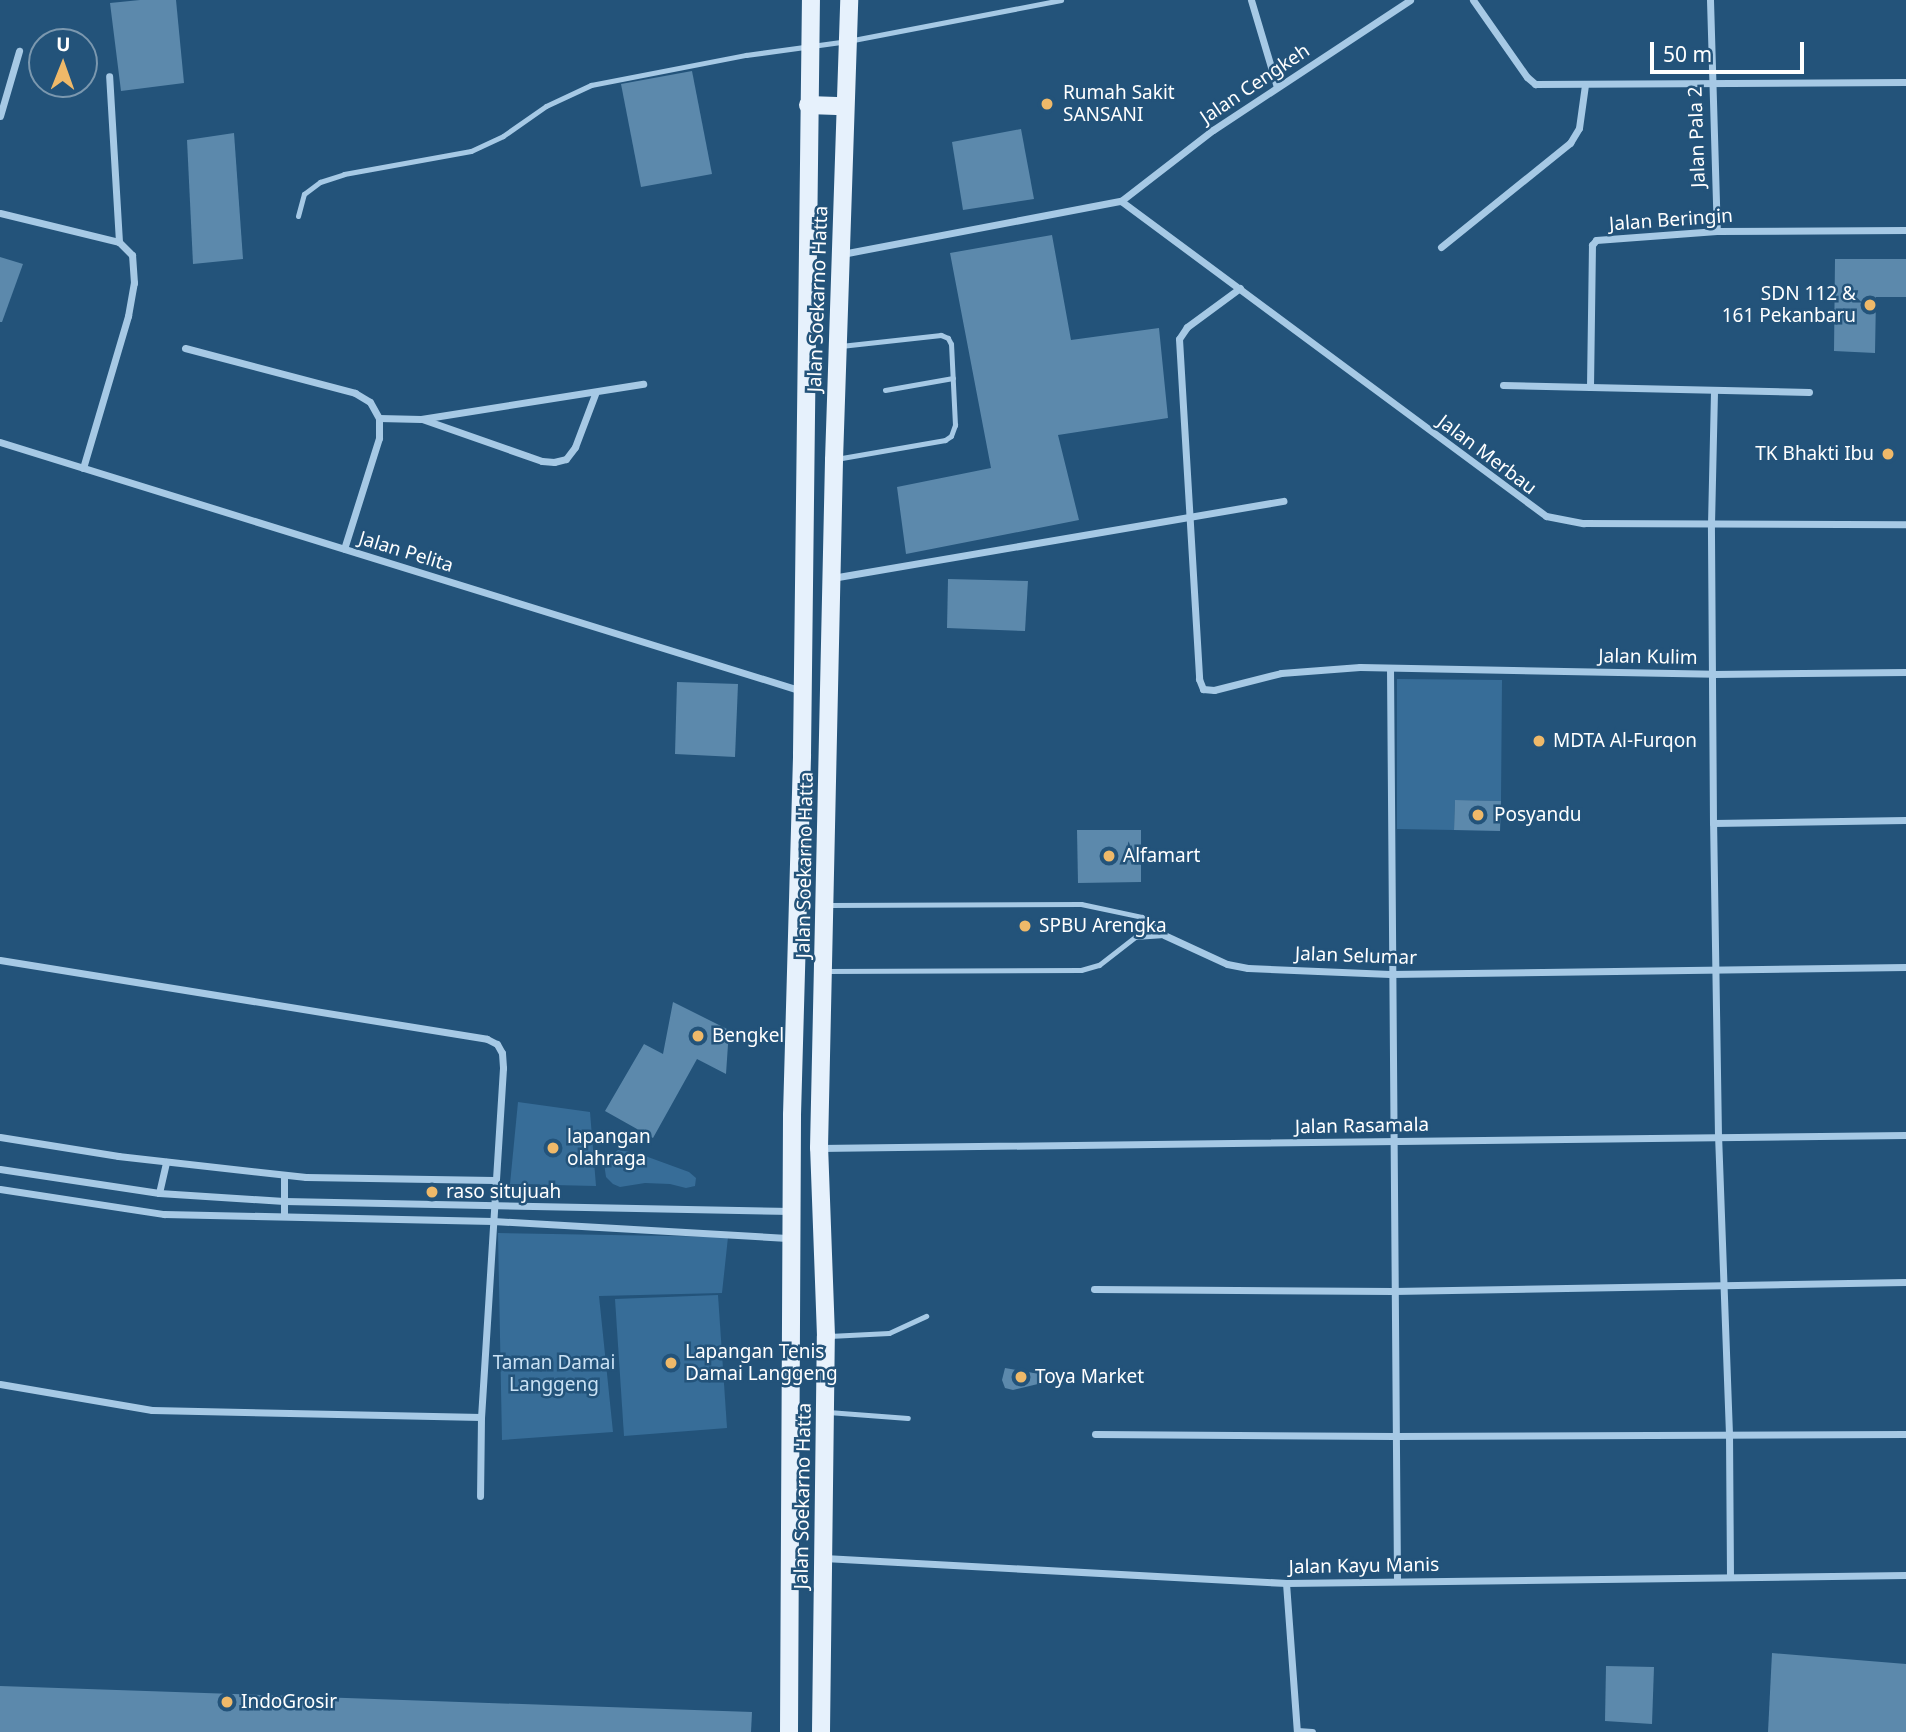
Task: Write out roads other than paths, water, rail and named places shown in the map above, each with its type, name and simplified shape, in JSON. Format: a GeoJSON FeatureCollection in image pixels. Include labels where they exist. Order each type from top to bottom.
{"type":"FeatureCollection","features":[{"type":"Feature","properties":{"kind":"main road","name":"Jalan Soekarno Hatta"},"geometry":{"type":"LineString","coordinates":[[789,1732],[792,1211],[803,691],[811,0]]}},
{"type":"Feature","properties":{"kind":"main road","name":"Jalan Soekarno Hatta"},"geometry":{"type":"LineString","coordinates":[[821,1732],[825,1336],[819,1148],[834,460],[849,0]]}},
{"type":"Feature","properties":{"kind":"main road"},"geometry":{"type":"LineString","coordinates":[[808,105],[844,106]]}},
{"type":"Feature","properties":{"kind":"street"},"geometry":{"type":"LineString","coordinates":[[1251,0],[1277,87]]}},
{"type":"Feature","properties":{"kind":"street","name":"Jalan Cengkeh"},"geometry":{"type":"LineString","coordinates":[[1121,201],[1213,130],[1410,0]]}},
{"type":"Feature","properties":{"kind":"street"},"geometry":{"type":"LineString","coordinates":[[1474,0],[1527,77],[1535,84],[1906,82]]}},
{"type":"Feature","properties":{"kind":"street","name":"Jalan Pala 2"},"geometry":{"type":"LineString","coordinates":[[1710,0],[1710,82],[1717,231]]}},
{"type":"Feature","properties":{"kind":"street"},"geometry":{"type":"LineString","coordinates":[[0,116],[19,51]]}},
{"type":"Feature","properties":{"kind":"street"},"geometry":{"type":"LineString","coordinates":[[109,76],[119,242]]}},
{"type":"Feature","properties":{"kind":"street"},"geometry":{"type":"LineString","coordinates":[[1441,247],[1570,143],[1578,128],[1585,85]]}},
{"type":"Feature","properties":{"kind":"street"},"geometry":{"type":"LineString","coordinates":[[840,255],[1121,201]]}},
{"type":"Feature","properties":{"kind":"street","name":"Jalan Merbau"},"geometry":{"type":"LineString","coordinates":[[1121,201],[1546,516],[1583,523],[1906,524]]}},
{"type":"Feature","properties":{"kind":"street"},"geometry":{"type":"LineString","coordinates":[[0,213],[119,242],[132,255],[134,283],[128,316],[83,468]]}},
{"type":"Feature","properties":{"kind":"street","name":"Jalan Beringin"},"geometry":{"type":"LineString","coordinates":[[1590,387],[1592,245],[1596,240],[1717,231],[1906,230]]}},
{"type":"Feature","properties":{"kind":"street"},"geometry":{"type":"LineString","coordinates":[[1187,519],[1179,339],[1187,327],[1240,288]]}},
{"type":"Feature","properties":{"kind":"street"},"geometry":{"type":"LineString","coordinates":[[184,348],[355,393],[370,402],[379,418],[379,438],[344,549]]}},
{"type":"Feature","properties":{"kind":"street"},"geometry":{"type":"LineString","coordinates":[[379,418],[421,419],[595,394],[643,384]]}},
{"type":"Feature","properties":{"kind":"street"},"geometry":{"type":"LineString","coordinates":[[1503,385],[1809,392]]}},
{"type":"Feature","properties":{"kind":"street"},"geometry":{"type":"LineString","coordinates":[[1714,390],[1711,524],[1713,823],[1718,1136],[1729,1434],[1730,1577]]}},
{"type":"Feature","properties":{"kind":"street"},"geometry":{"type":"LineString","coordinates":[[421,419],[542,461],[554,462],[566,458],[575,447],[595,394]]}},
{"type":"Feature","properties":{"kind":"street","name":"Jalan Pelita"},"geometry":{"type":"LineString","coordinates":[[0,442],[803,691]]}},
{"type":"Feature","properties":{"kind":"street"},"geometry":{"type":"LineString","coordinates":[[832,578],[1283,501]]}},
{"type":"Feature","properties":{"kind":"street","name":"Jalan Kulim"},"geometry":{"type":"LineString","coordinates":[[1187,519],[1199,679],[1203,689],[1214,690],[1281,673],[1390,668],[1713,674],[1906,672]]}},
{"type":"Feature","properties":{"kind":"street"},"geometry":{"type":"LineString","coordinates":[[1390,668],[1390,974],[1397,1581]]}},
{"type":"Feature","properties":{"kind":"street"},"geometry":{"type":"LineString","coordinates":[[1713,823],[1906,820]]}},
{"type":"Feature","properties":{"kind":"street","name":"Jalan Selumar"},"geometry":{"type":"LineString","coordinates":[[1164,935],[1227,964],[1248,968],[1390,974],[1906,967]]}},
{"type":"Feature","properties":{"kind":"street"},"geometry":{"type":"LineString","coordinates":[[0,960],[487,1039],[497,1044],[502,1053],[503,1068],[481,1417],[480,1496]]}},
{"type":"Feature","properties":{"kind":"street","name":"Jalan Rasamala"},"geometry":{"type":"LineString","coordinates":[[819,1148],[1906,1135]]}},
{"type":"Feature","properties":{"kind":"street"},"geometry":{"type":"LineString","coordinates":[[0,1137],[166,1162],[284,1175],[494,1180]]}},
{"type":"Feature","properties":{"kind":"street"},"geometry":{"type":"LineString","coordinates":[[159,1193],[166,1162]]}},
{"type":"Feature","properties":{"kind":"street"},"geometry":{"type":"LineString","coordinates":[[0,1169],[159,1193],[284,1201],[792,1211]]}},
{"type":"Feature","properties":{"kind":"street"},"geometry":{"type":"LineString","coordinates":[[284,1175],[284,1216]]}},
{"type":"Feature","properties":{"kind":"street"},"geometry":{"type":"LineString","coordinates":[[0,1189],[164,1213],[493,1221],[793,1238]]}},
{"type":"Feature","properties":{"kind":"street"},"geometry":{"type":"LineString","coordinates":[[1094,1289],[1393,1291],[1906,1282]]}},
{"type":"Feature","properties":{"kind":"street"},"geometry":{"type":"LineString","coordinates":[[0,1384],[152,1410],[481,1417]]}},
{"type":"Feature","properties":{"kind":"street"},"geometry":{"type":"LineString","coordinates":[[1095,1434],[1394,1436],[1906,1433]]}},
{"type":"Feature","properties":{"kind":"street","name":"Jalan Kayu Manis"},"geometry":{"type":"LineString","coordinates":[[823,1558],[1286,1583],[1906,1575]]}},
{"type":"Feature","properties":{"kind":"street"},"geometry":{"type":"LineString","coordinates":[[1286,1583],[1297,1732],[1312,1732]]}},
{"type":"Feature","properties":{"kind":"lane"},"geometry":{"type":"LineString","coordinates":[[298,216],[304,194],[320,182],[344,174],[471,151],[503,136],[546,106],[591,85],[848,41],[1061,0]]}},
{"type":"Feature","properties":{"kind":"lane"},"geometry":{"type":"LineString","coordinates":[[834,460],[951,436],[955,425],[951,344],[948,338],[941,335],[838,346]]}},
{"type":"Feature","properties":{"kind":"lane"},"geometry":{"type":"LineString","coordinates":[[885,390],[953,378]]}},
{"type":"Feature","properties":{"kind":"lane"},"geometry":{"type":"LineString","coordinates":[[825,905],[1081,904],[1142,917],[1164,935]]}},
{"type":"Feature","properties":{"kind":"lane"},"geometry":{"type":"LineString","coordinates":[[823,971],[1081,970],[1099,965],[1135,937],[1164,935]]}},
{"type":"Feature","properties":{"kind":"lane"},"geometry":{"type":"LineString","coordinates":[[825,1336],[889,1333],[926,1316]]}},
{"type":"Feature","properties":{"kind":"lane"},"geometry":{"type":"LineString","coordinates":[[825,1411],[908,1418]]}},
{"type":"Feature","properties":{"kind":"place","name":"Rumah Sakit SANSANI"},"geometry":{"type":"Point","coordinates":[1047,104]}},
{"type":"Feature","properties":{"kind":"place","name":"SDN 112 & 161 Pekanbaru"},"geometry":{"type":"Point","coordinates":[1870,305]}},
{"type":"Feature","properties":{"kind":"place","name":"TK Bhakti Ibu"},"geometry":{"type":"Point","coordinates":[1888,454]}},
{"type":"Feature","properties":{"kind":"place","name":"MDTA Al-Furqon"},"geometry":{"type":"Point","coordinates":[1539,741]}},
{"type":"Feature","properties":{"kind":"place","name":"Posyandu"},"geometry":{"type":"Point","coordinates":[1478,815]}},
{"type":"Feature","properties":{"kind":"place","name":"Alfamart"},"geometry":{"type":"Point","coordinates":[1109,856]}},
{"type":"Feature","properties":{"kind":"place","name":"SPBU Arengka"},"geometry":{"type":"Point","coordinates":[1025,926]}},
{"type":"Feature","properties":{"kind":"place","name":"Bengkel"},"geometry":{"type":"Point","coordinates":[698,1036]}},
{"type":"Feature","properties":{"kind":"place","name":"lapangan olahraga"},"geometry":{"type":"Point","coordinates":[553,1148]}},
{"type":"Feature","properties":{"kind":"place","name":"raso situjuah"},"geometry":{"type":"Point","coordinates":[432,1192]}},
{"type":"Feature","properties":{"kind":"place","name":"Lapangan Tenis Damai Langgeng"},"geometry":{"type":"Point","coordinates":[671,1363]}},
{"type":"Feature","properties":{"kind":"place","name":"Toya Market"},"geometry":{"type":"Point","coordinates":[1021,1377]}},
{"type":"Feature","properties":{"kind":"place","name":"IndoGrosir"},"geometry":{"type":"Point","coordinates":[227,1702]}},
{"type":"Feature","properties":{"kind":"park label","name":"Taman Damai Langgeng"},"geometry":{"type":"Point","coordinates":[554,1374]}}]}
